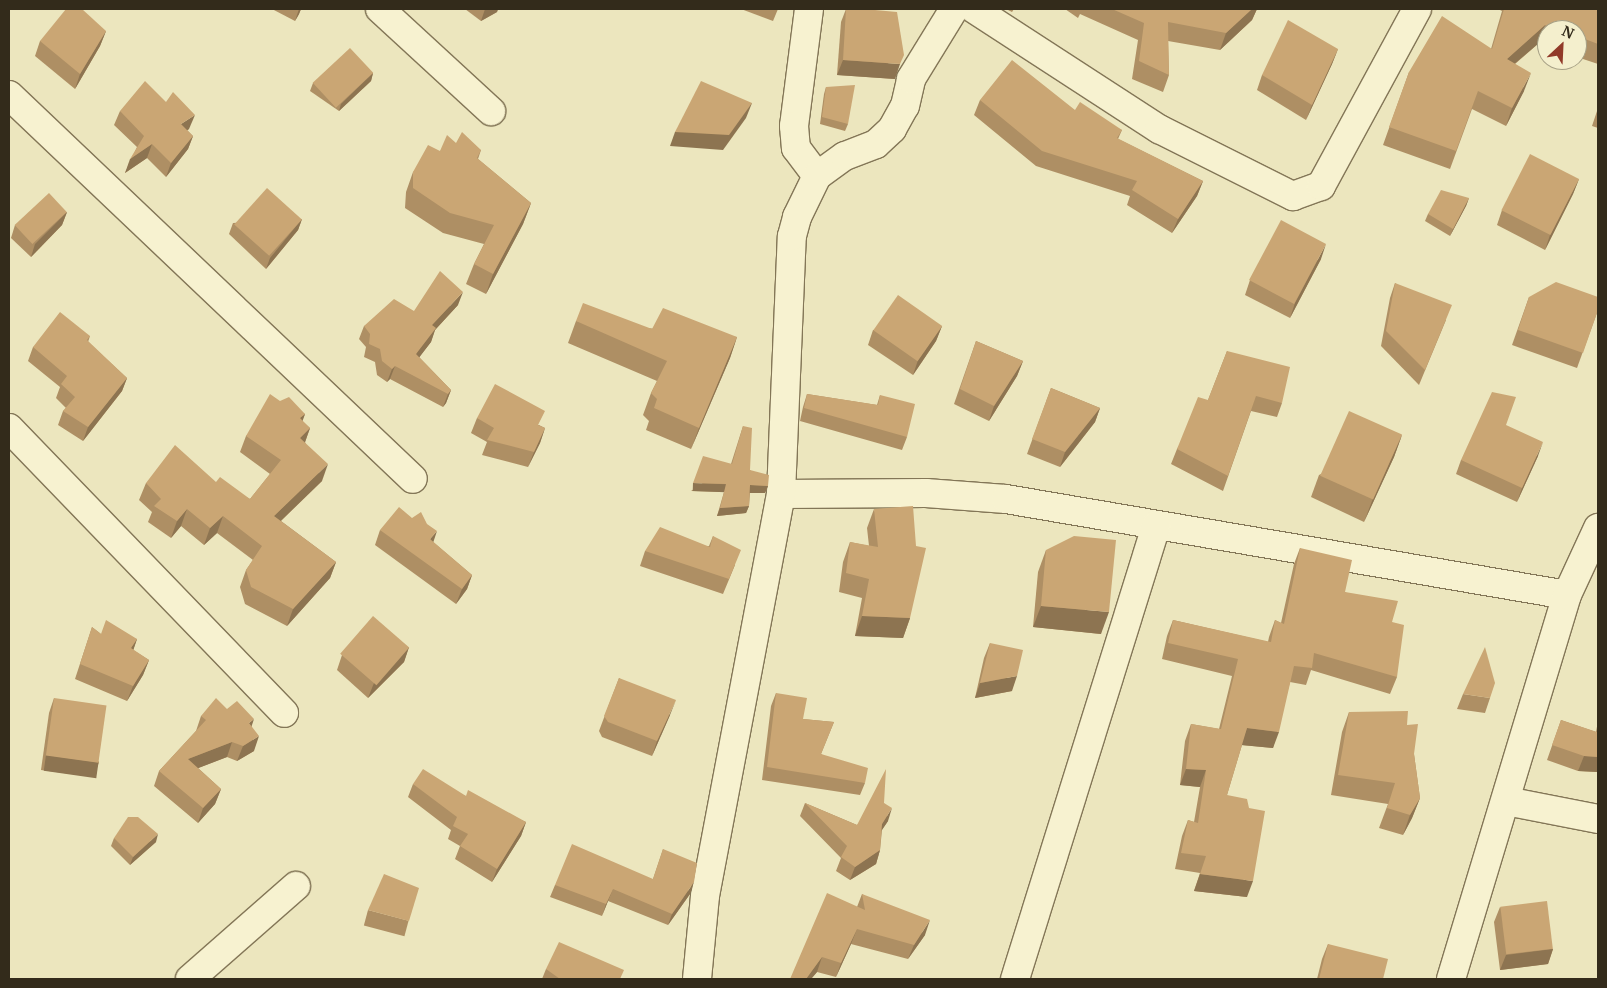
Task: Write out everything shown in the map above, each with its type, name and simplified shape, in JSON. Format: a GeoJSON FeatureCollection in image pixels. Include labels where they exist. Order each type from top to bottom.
{"type":"FeatureCollection","features":[{"type":"Feature","properties":{"kind":"street"},"geometry":{"type":"LineString","coordinates":[[380,9],[491,111]]}},
{"type":"Feature","properties":{"kind":"street"},"geometry":{"type":"LineString","coordinates":[[809,9],[794,126],[796,148],[817,176]]}},
{"type":"Feature","properties":{"kind":"street"},"geometry":{"type":"LineString","coordinates":[[697,979],[705,896],[780,494],[792,236],[802,202],[817,176],[845,156],[876,144],[892,129],[904,106],[911,79],[954,9]]}},
{"type":"Feature","properties":{"kind":"street"},"geometry":{"type":"LineString","coordinates":[[974,9],[1158,129],[1293,196],[1321,186],[1417,9]]}},
{"type":"Feature","properties":{"kind":"street"},"geometry":{"type":"LineString","coordinates":[[9,95],[413,479]]}},
{"type":"Feature","properties":{"kind":"street"},"geometry":{"type":"LineString","coordinates":[[9,428],[284,713]]}},
{"type":"Feature","properties":{"kind":"street"},"geometry":{"type":"LineString","coordinates":[[780,494],[926,493],[1006,499],[1568,595]]}},
{"type":"Feature","properties":{"kind":"street"},"geometry":{"type":"LineString","coordinates":[[1015,979],[1156,525]]}},
{"type":"Feature","properties":{"kind":"street"},"geometry":{"type":"LineString","coordinates":[[1451,979],[1568,595],[1598,528]]}},
{"type":"Feature","properties":{"kind":"street"},"geometry":{"type":"LineString","coordinates":[[1506,800],[1598,819]]}},
{"type":"Feature","properties":{"kind":"street"},"geometry":{"type":"LineString","coordinates":[[190,979],[296,886]]}},
{"type":"Feature","properties":{"kind":"building"},"geometry":{"type":"Polygon","coordinates":[[[66,9],[82,9],[106,31],[80,74],[40,41],[66,9]]]}},
{"type":"Feature","properties":{"kind":"building"},"geometry":{"type":"Polygon","coordinates":[[[846,9],[897,12],[904,55],[900,64],[843,60],[846,9]]]}},
{"type":"Feature","properties":{"kind":"building"},"geometry":{"type":"Polygon","coordinates":[[[1112,9],[1252,9],[1226,33],[1168,22],[1169,75],[1139,61],[1144,23],[1112,9]]]}},
{"type":"Feature","properties":{"kind":"building"},"geometry":{"type":"Polygon","coordinates":[[[1504,9],[1598,9],[1598,44],[1587,40],[1587,20],[1537,20],[1537,32],[1507,59],[1531,73],[1512,108],[1478,91],[1456,151],[1389,127],[1409,72],[1442,16],[1492,49],[1504,9]]]}},
{"type":"Feature","properties":{"kind":"building"},"geometry":{"type":"Polygon","coordinates":[[[1288,20],[1338,49],[1312,105],[1262,75],[1288,20]]]}},
{"type":"Feature","properties":{"kind":"building"},"geometry":{"type":"Polygon","coordinates":[[[350,48],[373,73],[336,108],[313,83],[350,48]]]}},
{"type":"Feature","properties":{"kind":"building"},"geometry":{"type":"Polygon","coordinates":[[[1012,60],[1075,110],[1080,102],[1122,130],[1117,138],[1203,181],[1178,219],[1132,190],[1137,181],[1042,151],[980,100],[1012,60]]]}},
{"type":"Feature","properties":{"kind":"building"},"geometry":{"type":"Polygon","coordinates":[[[145,81],[166,102],[173,92],[195,115],[181,124],[193,136],[171,163],[152,144],[130,159],[144,136],[120,111],[145,81]]]}},
{"type":"Feature","properties":{"kind":"building"},"geometry":{"type":"Polygon","coordinates":[[[701,81],[752,103],[729,135],[675,132],[701,81]]]}},
{"type":"Feature","properties":{"kind":"building"},"geometry":{"type":"Polygon","coordinates":[[[855,85],[848,124],[822,117],[826,87],[855,85]]]}},
{"type":"Feature","properties":{"kind":"building"},"geometry":{"type":"Polygon","coordinates":[[[462,132],[481,150],[477,158],[531,203],[493,274],[474,264],[494,225],[450,213],[413,188],[413,172],[428,145],[440,151],[447,135],[456,143],[462,132]]]}},
{"type":"Feature","properties":{"kind":"building"},"geometry":{"type":"Polygon","coordinates":[[[1530,154],[1579,179],[1550,235],[1501,210],[1530,154]]]}},
{"type":"Feature","properties":{"kind":"building"},"geometry":{"type":"Polygon","coordinates":[[[267,188],[302,219],[269,256],[234,224],[267,188]]]}},
{"type":"Feature","properties":{"kind":"building"},"geometry":{"type":"Polygon","coordinates":[[[1441,190],[1469,198],[1453,229],[1428,214],[1441,190]]]}},
{"type":"Feature","properties":{"kind":"building"},"geometry":{"type":"Polygon","coordinates":[[[49,193],[67,212],[32,244],[15,225],[49,193]]]}},
{"type":"Feature","properties":{"kind":"building"},"geometry":{"type":"Polygon","coordinates":[[[1281,220],[1326,244],[1294,304],[1249,280],[1281,220]]]}},
{"type":"Feature","properties":{"kind":"building"},"geometry":{"type":"Polygon","coordinates":[[[440,271],[463,292],[432,325],[436,328],[416,354],[451,390],[448,394],[395,366],[392,369],[382,361],[380,349],[369,344],[370,334],[364,326],[394,299],[414,311],[440,271]]]}},
{"type":"Feature","properties":{"kind":"building"},"geometry":{"type":"Polygon","coordinates":[[[1556,282],[1598,297],[1598,310],[1583,353],[1518,330],[1529,297],[1556,282]]]}},
{"type":"Feature","properties":{"kind":"building"},"geometry":{"type":"Polygon","coordinates":[[[1395,283],[1452,305],[1425,370],[1386,331],[1395,283]]]}},
{"type":"Feature","properties":{"kind":"building"},"geometry":{"type":"Polygon","coordinates":[[[898,295],[942,326],[918,361],[873,330],[898,295]]]}},
{"type":"Feature","properties":{"kind":"building"},"geometry":{"type":"Polygon","coordinates":[[[583,303],[652,329],[663,308],[737,337],[699,428],[654,408],[657,399],[651,393],[667,361],[576,321],[583,303]]]}},
{"type":"Feature","properties":{"kind":"building"},"geometry":{"type":"Polygon","coordinates":[[[60,312],[90,336],[87,340],[127,378],[88,427],[63,411],[75,397],[61,384],[67,376],[33,347],[60,312]]]}},
{"type":"Feature","properties":{"kind":"building"},"geometry":{"type":"Polygon","coordinates":[[[976,341],[1023,361],[994,406],[960,389],[976,341]]]}},
{"type":"Feature","properties":{"kind":"building"},"geometry":{"type":"Polygon","coordinates":[[[1227,351],[1290,367],[1282,403],[1256,396],[1228,476],[1177,449],[1198,397],[1208,400],[1227,351]]]}},
{"type":"Feature","properties":{"kind":"building"},"geometry":{"type":"Polygon","coordinates":[[[495,384],[545,411],[538,425],[545,428],[534,452],[487,440],[494,428],[477,418],[495,384]]]}},
{"type":"Feature","properties":{"kind":"building"},"geometry":{"type":"Polygon","coordinates":[[[1051,388],[1100,408],[1065,452],[1032,439],[1051,388]]]}},
{"type":"Feature","properties":{"kind":"building"},"geometry":{"type":"Polygon","coordinates":[[[1492,392],[1516,397],[1506,425],[1543,442],[1522,488],[1461,460],[1492,392]]]}},
{"type":"Feature","properties":{"kind":"building"},"geometry":{"type":"Polygon","coordinates":[[[270,394],[280,401],[289,397],[305,414],[300,418],[310,428],[300,438],[328,464],[274,516],[336,562],[293,609],[251,587],[246,570],[262,546],[223,516],[210,528],[187,509],[177,521],[154,506],[161,499],[146,483],[175,445],[216,482],[220,477],[250,499],[281,460],[246,436],[270,394]]]}},
{"type":"Feature","properties":{"kind":"building"},"geometry":{"type":"Polygon","coordinates":[[[807,394],[878,405],[880,395],[915,404],[907,437],[804,408],[807,394]]]}},
{"type":"Feature","properties":{"kind":"building"},"geometry":{"type":"Polygon","coordinates":[[[1349,411],[1402,435],[1373,499],[1320,476],[1349,411]]]}},
{"type":"Feature","properties":{"kind":"building"},"geometry":{"type":"Polygon","coordinates":[[[743,426],[752,428],[750,470],[769,475],[768,486],[750,485],[749,506],[720,508],[726,484],[693,483],[703,456],[732,464],[743,426]]]}},
{"type":"Feature","properties":{"kind":"building"},"geometry":{"type":"Polygon","coordinates":[[[913,506],[916,546],[926,548],[910,618],[862,616],[869,579],[846,573],[850,542],[878,547],[874,509],[913,506]]]}},
{"type":"Feature","properties":{"kind":"building"},"geometry":{"type":"Polygon","coordinates":[[[399,507],[412,518],[421,512],[427,524],[437,531],[430,539],[472,575],[462,589],[380,530],[399,507]]]}},
{"type":"Feature","properties":{"kind":"building"},"geometry":{"type":"Polygon","coordinates":[[[660,527],[710,547],[713,536],[741,550],[729,579],[645,551],[660,527]]]}},
{"type":"Feature","properties":{"kind":"building"},"geometry":{"type":"Polygon","coordinates":[[[1074,536],[1116,540],[1109,612],[1041,606],[1046,550],[1074,536]]]}},
{"type":"Feature","properties":{"kind":"building"},"geometry":{"type":"Polygon","coordinates":[[[1300,548],[1352,560],[1345,592],[1398,601],[1392,622],[1404,625],[1397,677],[1314,653],[1312,668],[1294,666],[1279,732],[1247,728],[1227,795],[1247,799],[1249,808],[1265,811],[1253,881],[1200,874],[1206,856],[1181,853],[1188,820],[1198,823],[1206,770],[1186,769],[1191,724],[1221,729],[1238,659],[1168,643],[1173,620],[1271,642],[1275,620],[1284,624],[1300,548]]]}},
{"type":"Feature","properties":{"kind":"building"},"geometry":{"type":"Polygon","coordinates":[[[373,616],[409,647],[376,685],[340,654],[373,616]]]}},
{"type":"Feature","properties":{"kind":"building"},"geometry":{"type":"Polygon","coordinates":[[[106,620],[137,639],[131,648],[149,660],[133,686],[80,664],[92,627],[101,634],[106,620]]]}},
{"type":"Feature","properties":{"kind":"building"},"geometry":{"type":"Polygon","coordinates":[[[990,643],[1023,650],[1017,676],[980,683],[990,643]]]}},
{"type":"Feature","properties":{"kind":"building"},"geometry":{"type":"Polygon","coordinates":[[[1485,647],[1495,683],[1490,698],[1463,694],[1485,647]]]}},
{"type":"Feature","properties":{"kind":"building"},"geometry":{"type":"Polygon","coordinates":[[[619,678],[676,700],[657,741],[608,722],[604,716],[619,678]]]}},
{"type":"Feature","properties":{"kind":"building"},"geometry":{"type":"Polygon","coordinates":[[[776,693],[807,698],[803,719],[834,722],[821,754],[868,768],[865,783],[767,767],[776,693]]]}},
{"type":"Feature","properties":{"kind":"building"},"geometry":{"type":"Polygon","coordinates":[[[54,698],[106,705],[98,763],[46,755],[54,698]]]}},
{"type":"Feature","properties":{"kind":"building"},"geometry":{"type":"Polygon","coordinates":[[[216,698],[227,709],[237,701],[254,719],[249,723],[259,736],[243,746],[232,742],[188,759],[221,789],[203,808],[159,771],[206,720],[201,716],[216,698]]]}},
{"type":"Feature","properties":{"kind":"building"},"geometry":{"type":"Polygon","coordinates":[[[1408,711],[1407,725],[1418,724],[1414,754],[1420,798],[1410,815],[1387,808],[1395,783],[1338,775],[1349,712],[1408,711]]]}},
{"type":"Feature","properties":{"kind":"building"},"geometry":{"type":"Polygon","coordinates":[[[1561,720],[1597,732],[1598,728],[1598,757],[1584,756],[1552,745],[1561,720]]]}},
{"type":"Feature","properties":{"kind":"building"},"geometry":{"type":"Polygon","coordinates":[[[423,769],[466,796],[468,790],[526,822],[497,869],[460,846],[468,834],[453,826],[457,817],[413,784],[423,769]]]}},
{"type":"Feature","properties":{"kind":"building"},"geometry":{"type":"Polygon","coordinates":[[[886,769],[884,803],[892,808],[882,824],[880,850],[855,867],[841,857],[847,846],[805,803],[857,825],[886,769]]]}},
{"type":"Feature","properties":{"kind":"building"},"geometry":{"type":"Polygon","coordinates":[[[128,817],[138,817],[158,834],[133,857],[114,838],[128,817]]]}},
{"type":"Feature","properties":{"kind":"building"},"geometry":{"type":"Polygon","coordinates":[[[572,844],[653,879],[663,849],[697,863],[694,882],[672,914],[613,889],[606,904],[555,885],[572,844]]]}},
{"type":"Feature","properties":{"kind":"building"},"geometry":{"type":"Polygon","coordinates":[[[384,874],[419,888],[409,921],[368,910],[384,874]]]}},
{"type":"Feature","properties":{"kind":"building"},"geometry":{"type":"Polygon","coordinates":[[[827,893],[865,910],[862,894],[930,920],[914,945],[857,929],[841,963],[822,957],[806,979],[790,979],[827,893]]]}},
{"type":"Feature","properties":{"kind":"building"},"geometry":{"type":"Polygon","coordinates":[[[1547,901],[1553,949],[1506,954],[1500,907],[1547,901]]]}},
{"type":"Feature","properties":{"kind":"building"},"geometry":{"type":"Polygon","coordinates":[[[559,942],[624,970],[620,979],[560,979],[546,969],[559,942]]]}},
{"type":"Feature","properties":{"kind":"building"},"geometry":{"type":"Polygon","coordinates":[[[1328,944],[1388,959],[1383,979],[1319,979],[1328,944]]]}}]}
